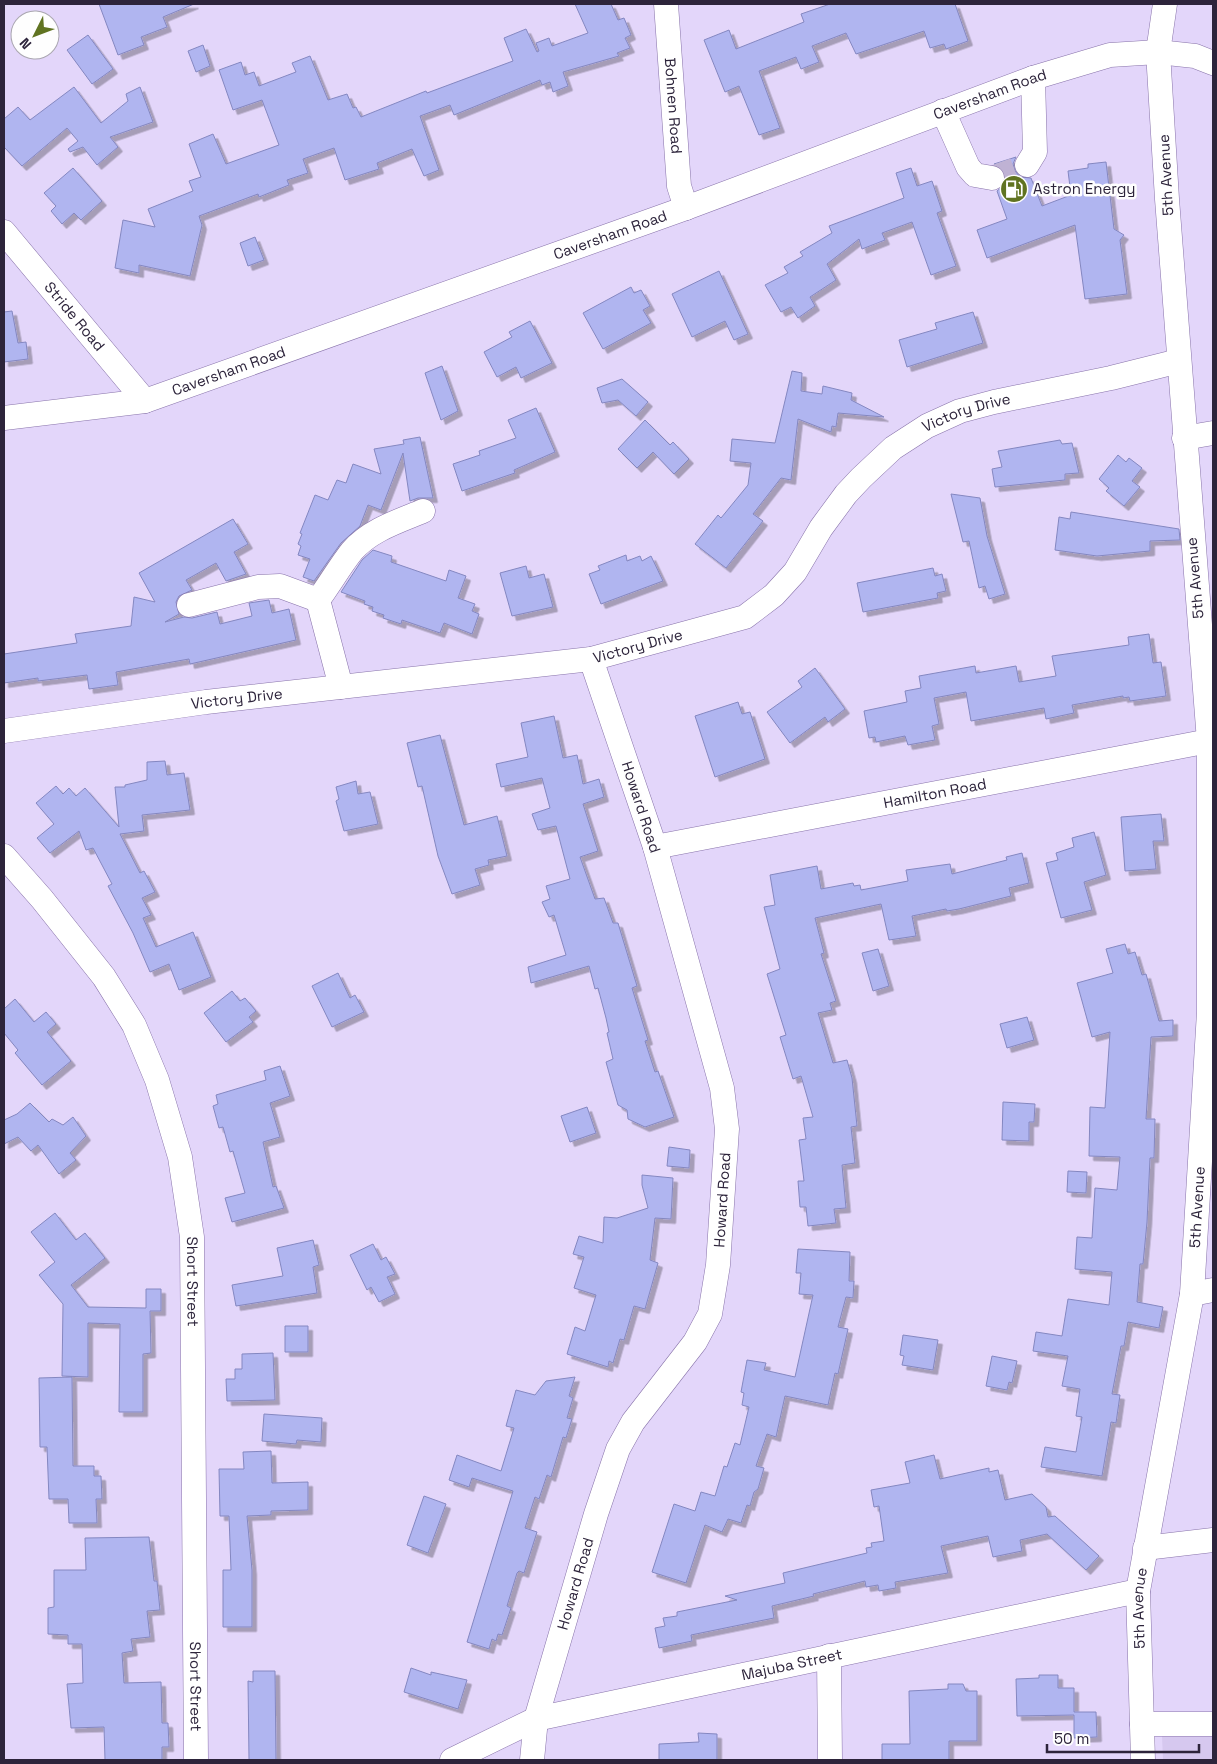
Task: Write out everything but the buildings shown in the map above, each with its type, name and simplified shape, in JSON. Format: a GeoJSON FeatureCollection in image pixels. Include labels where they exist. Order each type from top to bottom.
{"type":"FeatureCollection","features":[{"type":"Feature","properties":{"kind":"street","name":"Bohnen Road"},"geometry":{"type":"LineString","coordinates":[[666,4],[679,186],[686,208]]}},
{"type":"Feature","properties":{"kind":"street","name":"5th Avenue"},"geometry":{"type":"LineString","coordinates":[[1143,1760],[1138,1591],[1202,1292],[1209,1012],[1211,742],[1184,438],[1158,52],[1166,4]]}},
{"type":"Feature","properties":{"kind":"street","name":"Caversham Road"},"geometry":{"type":"LineString","coordinates":[[4,418],[145,401],[686,208],[1033,78],[1110,54],[1158,52],[1195,56],[1213,63]]}},
{"type":"Feature","properties":{"kind":"street"},"geometry":{"type":"LineString","coordinates":[[1027,166],[1034,152],[1033,78]]}},
{"type":"Feature","properties":{"kind":"street"},"geometry":{"type":"LineString","coordinates":[[943,111],[968,167],[975,175],[992,178]]}},
{"type":"Feature","properties":{"kind":"street","name":"Stride Road"},"geometry":{"type":"LineString","coordinates":[[4,232],[145,401]]}},
{"type":"Feature","properties":{"kind":"street","name":"Victory Drive"},"geometry":{"type":"LineString","coordinates":[[4,732],[206,702],[591,658],[745,617],[774,595],[795,572],[821,528],[856,483],[893,448],[927,426],[960,411],[985,404],[1111,378],[1179,361]]}},
{"type":"Feature","properties":{"kind":"street"},"geometry":{"type":"LineString","coordinates":[[1184,438],[1213,433]]}},
{"type":"Feature","properties":{"kind":"street"},"geometry":{"type":"LineString","coordinates":[[341,687],[318,600],[352,551],[363,541],[378,531],[423,511]]}},
{"type":"Feature","properties":{"kind":"street"},"geometry":{"type":"LineString","coordinates":[[190,605],[258,586],[280,586],[318,600]]}},
{"type":"Feature","properties":{"kind":"street","name":"Howard Road"},"geometry":{"type":"LineString","coordinates":[[532,1760],[536,1719],[596,1514],[618,1449],[633,1422],[695,1342],[710,1314],[718,1265],[727,1129],[722,1088],[656,847],[591,658]]}},
{"type":"Feature","properties":{"kind":"street","name":"Hamilton Road"},"geometry":{"type":"LineString","coordinates":[[656,847],[1211,742]]}},
{"type":"Feature","properties":{"kind":"street","name":"Short Street"},"geometry":{"type":"LineString","coordinates":[[4,856],[42,899],[104,977],[134,1025],[157,1080],[180,1157],[192,1237],[196,1760]]}},
{"type":"Feature","properties":{"kind":"street"},"geometry":{"type":"LineString","coordinates":[[1146,1548],[1213,1540]]}},
{"type":"Feature","properties":{"kind":"street","name":"Majuba Street"},"geometry":{"type":"LineString","coordinates":[[452,1760],[536,1719],[1138,1591]]}},
{"type":"Feature","properties":{"kind":"street"},"geometry":{"type":"LineString","coordinates":[[829,1656],[830,1760]]}},
{"type":"Feature","properties":{"kind":"street"},"geometry":{"type":"LineString","coordinates":[[1142,1724],[1213,1724]]}},
{"type":"Feature","properties":{"kind":"shaded area"},"geometry":{"type":"Polygon","coordinates":[[[1213,1735],[1213,1760],[1163,1760],[1162,1736],[1213,1735]]]}},
{"type":"Feature","properties":{"kind":"tunnel"},"geometry":{"type":"LineString","coordinates":[[992,178],[1027,165]]}},
{"type":"Feature","properties":{"kind":"place","name":"Astron Energy"},"geometry":{"type":"Point","coordinates":[1014,189]}}]}
